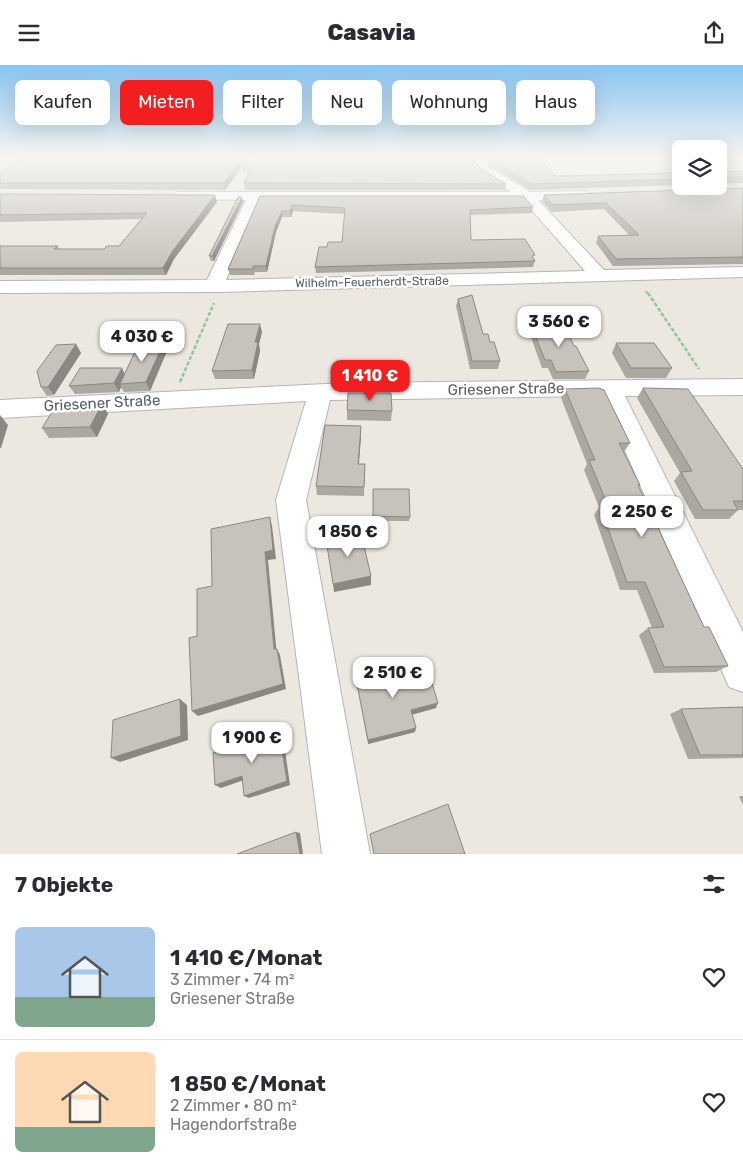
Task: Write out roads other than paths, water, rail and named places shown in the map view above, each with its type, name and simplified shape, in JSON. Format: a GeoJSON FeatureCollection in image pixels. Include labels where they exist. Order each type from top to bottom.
{"type":"FeatureCollection","features":[{"type":"Feature","properties":{"kind":"street"},"geometry":{"type":"LineString","coordinates":[[523,194],[599,276]]}},
{"type":"Feature","properties":{"kind":"street"},"geometry":{"type":"LineString","coordinates":[[167,196],[527,196],[595,194]]}},
{"type":"Feature","properties":{"kind":"street"},"geometry":{"type":"LineString","coordinates":[[218,286],[255,196]]}},
{"type":"Feature","properties":{"kind":"street","name":"Wilhelm-Feuerherdt-Straße"},"geometry":{"type":"LineString","coordinates":[[0,287],[218,286],[743,273]]}},
{"type":"Feature","properties":{"kind":"street","name":"Griesener Straße"},"geometry":{"type":"LineString","coordinates":[[0,409],[320,393],[743,387]]}},
{"type":"Feature","properties":{"kind":"street"},"geometry":{"type":"LineString","coordinates":[[609,388],[743,673]]}},
{"type":"Feature","properties":{"kind":"street"},"geometry":{"type":"LineString","coordinates":[[320,393],[291,500],[346,854]]}}]}
